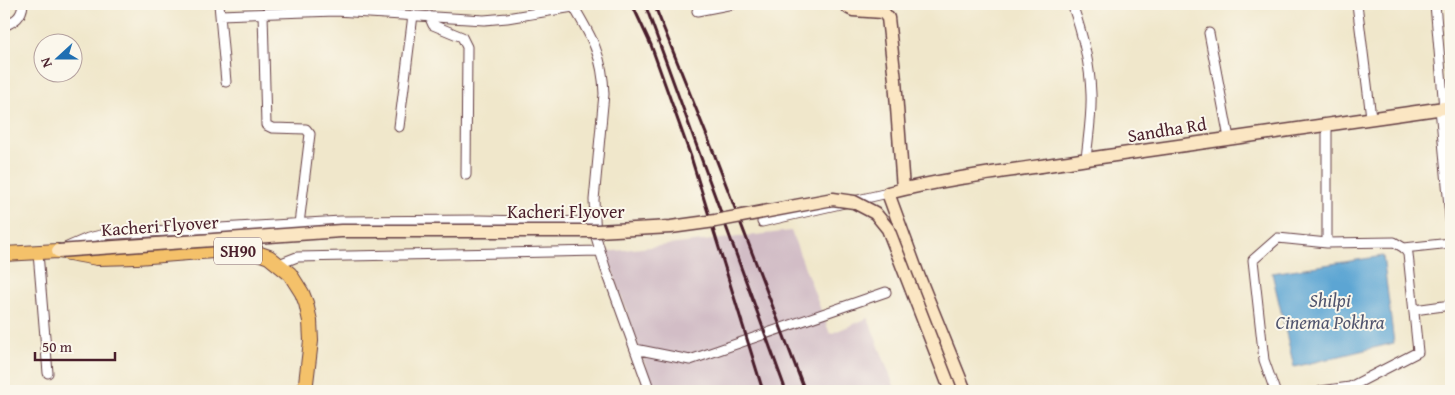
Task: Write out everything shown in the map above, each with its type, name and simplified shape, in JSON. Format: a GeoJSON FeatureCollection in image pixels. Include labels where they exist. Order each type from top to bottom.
{"type":"FeatureCollection","features":[{"type":"Feature","properties":{"kind":"main road"},"geometry":{"type":"LineString","coordinates":[[845,4],[849,8],[879,11],[886,9],[890,22],[903,189]]}},
{"type":"Feature","properties":{"kind":"main road","name":"Sandha Rd"},"geometry":{"type":"LineString","coordinates":[[888,193],[918,185],[1370,117],[1445,108]]}},
{"type":"Feature","properties":{"kind":"main road"},"geometry":{"type":"LineString","coordinates":[[888,193],[918,275],[965,391]]}},
{"type":"Feature","properties":{"kind":"main road","name":"Kacheri Flyover"},"geometry":{"type":"LineString","coordinates":[[58,252],[341,231],[597,231],[671,227],[723,220],[833,199],[854,202],[875,213],[888,229],[952,391]]}},
{"type":"Feature","properties":{"kind":"main road","name":"SH90"},"geometry":{"type":"LineString","coordinates":[[4,254],[58,252],[97,258],[226,250],[252,251],[269,256],[290,274],[302,292],[306,303],[310,321],[311,341],[305,391]]}},
{"type":"Feature","properties":{"kind":"street"},"geometry":{"type":"LineString","coordinates":[[4,26],[18,18],[22,12],[23,4]]}},
{"type":"Feature","properties":{"kind":"street"},"geometry":{"type":"LineString","coordinates":[[219,4],[226,82]]}},
{"type":"Feature","properties":{"kind":"street"},"geometry":{"type":"LineString","coordinates":[[697,11],[734,4]]}},
{"type":"Feature","properties":{"kind":"street"},"geometry":{"type":"LineString","coordinates":[[1072,4],[1079,25],[1091,92],[1086,160]]}},
{"type":"Feature","properties":{"kind":"street"},"geometry":{"type":"LineString","coordinates":[[1357,4],[1370,117]]}},
{"type":"Feature","properties":{"kind":"street"},"geometry":{"type":"LineString","coordinates":[[1434,4],[1445,108],[1451,228]]}},
{"type":"Feature","properties":{"kind":"street"},"geometry":{"type":"LineString","coordinates":[[220,15],[263,14],[337,8],[484,20],[506,18],[572,5],[595,45],[603,76],[604,94],[594,200],[596,237],[650,391]]}},
{"type":"Feature","properties":{"kind":"street"},"geometry":{"type":"LineString","coordinates":[[263,14],[266,125],[272,128],[306,129],[310,134],[299,224]]}},
{"type":"Feature","properties":{"kind":"street"},"geometry":{"type":"LineString","coordinates":[[399,127],[413,15]]}},
{"type":"Feature","properties":{"kind":"street"},"geometry":{"type":"LineString","coordinates":[[429,16],[433,24],[462,37],[468,47],[466,175]]}},
{"type":"Feature","properties":{"kind":"street"},"geometry":{"type":"LineString","coordinates":[[1209,32],[1229,138]]}},
{"type":"Feature","properties":{"kind":"street"},"geometry":{"type":"LineString","coordinates":[[1327,124],[1327,243]]}},
{"type":"Feature","properties":{"kind":"street"},"geometry":{"type":"LineString","coordinates":[[762,222],[888,193]]}},
{"type":"Feature","properties":{"kind":"street"},"geometry":{"type":"LineString","coordinates":[[58,252],[88,238],[101,236],[351,221],[595,222]]}},
{"type":"Feature","properties":{"kind":"street"},"geometry":{"type":"LineString","coordinates":[[1275,391],[1264,360],[1253,260],[1278,238],[1327,243],[1394,242],[1404,248],[1410,263],[1418,352],[1350,389],[1321,391]]}},
{"type":"Feature","properties":{"kind":"street"},"geometry":{"type":"LineString","coordinates":[[1404,248],[1451,242]]}},
{"type":"Feature","properties":{"kind":"street"},"geometry":{"type":"LineString","coordinates":[[279,264],[297,257],[600,251]]}},
{"type":"Feature","properties":{"kind":"street"},"geometry":{"type":"LineString","coordinates":[[38,253],[48,373]]}},
{"type":"Feature","properties":{"kind":"street"},"geometry":{"type":"LineString","coordinates":[[635,349],[690,360],[886,292]]}},
{"type":"Feature","properties":{"kind":"street"},"geometry":{"type":"LineString","coordinates":[[1414,310],[1451,305]]}},
{"type":"Feature","properties":{"kind":"shaded area"},"geometry":{"type":"Polygon","coordinates":[[[791,231],[830,334],[868,318],[896,391],[654,391],[606,252],[791,231]]]}},
{"type":"Feature","properties":{"kind":"water","name":"Shilpi Cinema Pokhra"},"geometry":{"type":"Polygon","coordinates":[[[1383,256],[1394,343],[1294,367],[1272,273],[1383,256]]]}},
{"type":"Feature","properties":{"kind":"railway"},"geometry":{"type":"LineString","coordinates":[[632,4],[651,45],[691,157],[763,391]]}},
{"type":"Feature","properties":{"kind":"railway"},"geometry":{"type":"LineString","coordinates":[[645,4],[786,391]]}},
{"type":"Feature","properties":{"kind":"railway"},"geometry":{"type":"LineString","coordinates":[[654,4],[715,156],[805,391]]}}]}
